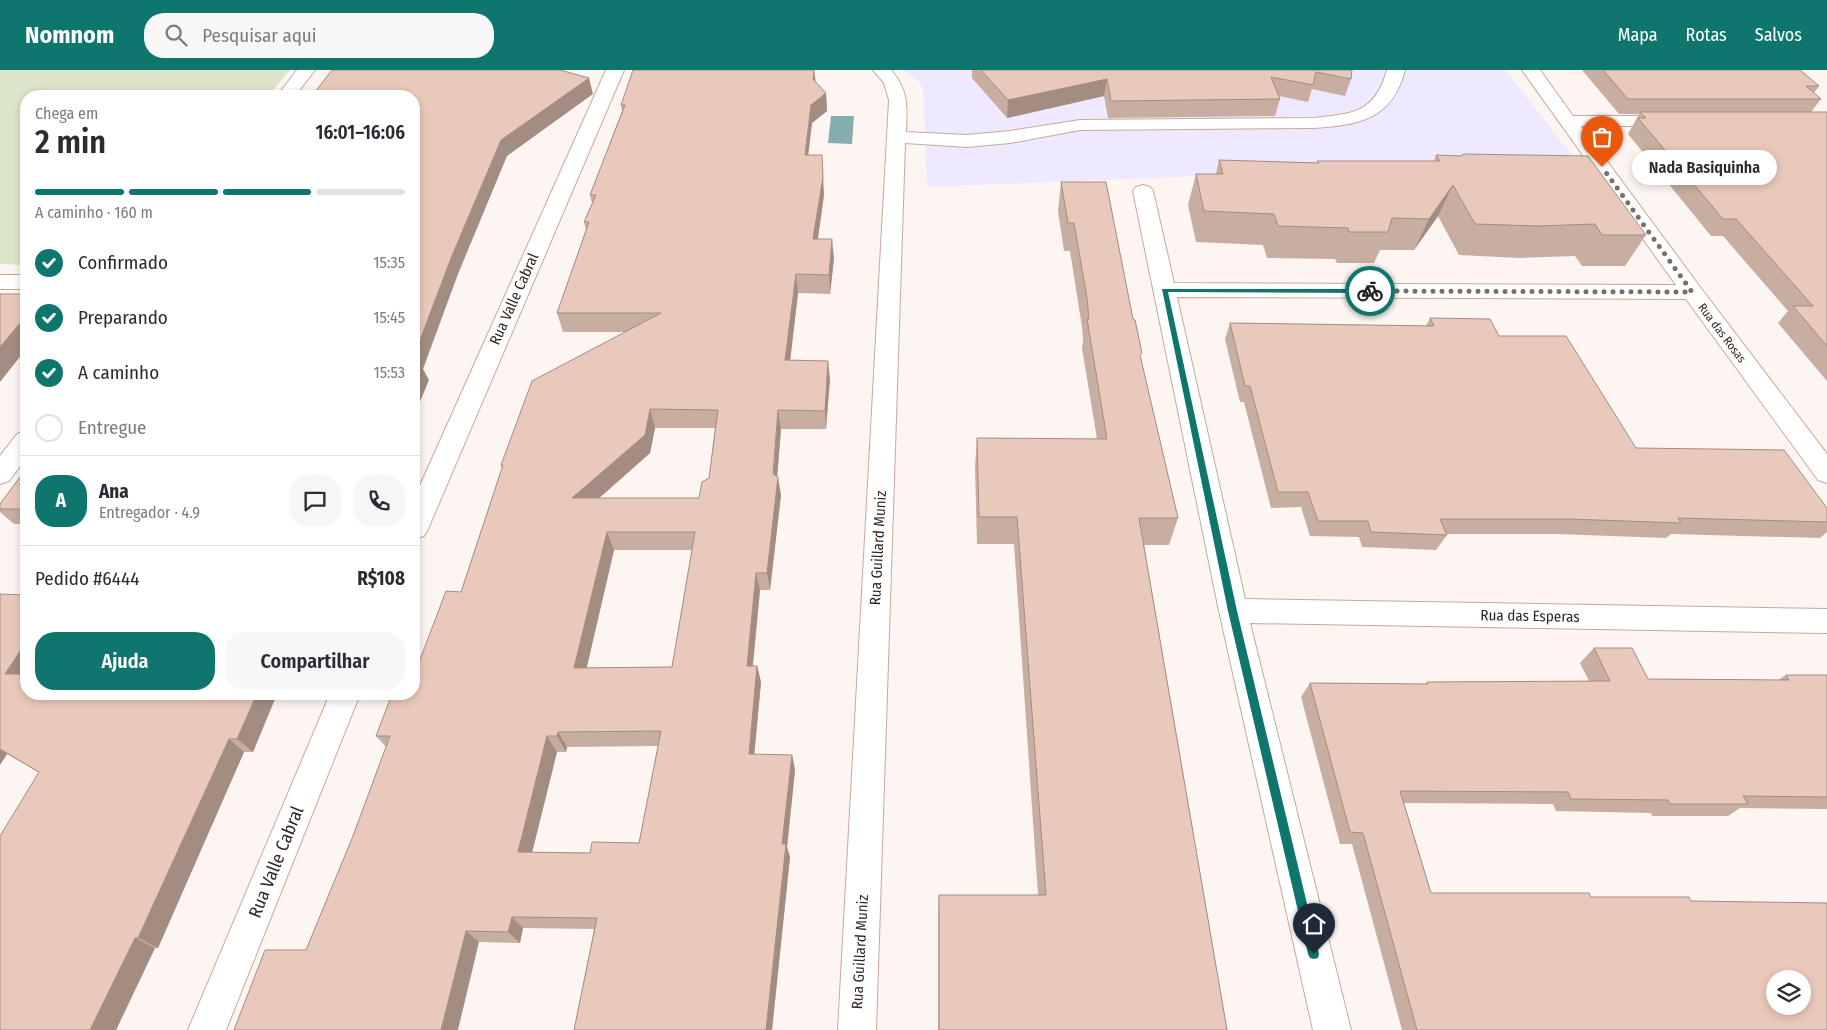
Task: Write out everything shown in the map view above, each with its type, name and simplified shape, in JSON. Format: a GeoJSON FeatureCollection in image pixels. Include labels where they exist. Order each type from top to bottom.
{"type":"FeatureCollection","features":[{"type":"Feature","properties":{"kind":"street"},"geometry":{"type":"LineString","coordinates":[[291,90],[306,70]]}},
{"type":"Feature","properties":{"kind":"street","name":"Rua Valle Cabral"},"geometry":{"type":"LineString","coordinates":[[420,515],[615,70]]}},
{"type":"Feature","properties":{"kind":"street","name":"Rua Guillard Muniz"},"geometry":{"type":"LineString","coordinates":[[857,1030],[898,100],[892,82],[882,70]]}},
{"type":"Feature","properties":{"kind":"street"},"geometry":{"type":"LineString","coordinates":[[896,137],[967,141],[1010,137],[1080,125],[1313,123],[1342,121],[1366,115],[1380,105],[1390,94],[1396,70]]}},
{"type":"Feature","properties":{"kind":"street","name":"Rua das Rosas"},"geometry":{"type":"LineString","coordinates":[[1531,70],[1692,292],[1827,473]]}},
{"type":"Feature","properties":{"kind":"street"},"geometry":{"type":"LineString","coordinates":[[1568,120],[1688,121]]}},
{"type":"Feature","properties":{"kind":"street"},"geometry":{"type":"LineString","coordinates":[[1143,191],[1232,611],[1332,1030]]}},
{"type":"Feature","properties":{"kind":"street"},"geometry":{"type":"LineString","coordinates":[[0,282],[20,282]]}},
{"type":"Feature","properties":{"kind":"street"},"geometry":{"type":"LineString","coordinates":[[1164,290],[1692,292]]}},
{"type":"Feature","properties":{"kind":"street"},"geometry":{"type":"LineString","coordinates":[[0,474],[20,448]]}},
{"type":"Feature","properties":{"kind":"street","name":"Rua das Esperas"},"geometry":{"type":"LineString","coordinates":[[1232,611],[1827,621]]}},
{"type":"Feature","properties":{"kind":"street","name":"Rua Valle Cabral"},"geometry":{"type":"LineString","coordinates":[[207,1030],[343,700]]}},
{"type":"Feature","properties":{"kind":"shaded area"},"geometry":{"type":"Polygon","coordinates":[[[903,70],[1506,70],[1576,161],[927,187],[923,88],[918,81],[903,70]]]}},
{"type":"Feature","properties":{"kind":"green space"},"geometry":{"type":"Polygon","coordinates":[[[0,70],[290,70],[273,90],[20,90],[20,265],[0,264],[0,70]]]}},
{"type":"Feature","properties":{"kind":"water"},"geometry":{"type":"Polygon","coordinates":[[[831,116],[854,116],[852,144],[828,143],[831,116]]]}},
{"type":"Feature","properties":{"kind":"building"},"geometry":{"type":"Polygon","coordinates":[[[332,70],[560,70],[589,78],[501,140],[451,258],[420,340],[420,90],[317,90],[332,70]]]}},
{"type":"Feature","properties":{"kind":"building"},"geometry":{"type":"Polygon","coordinates":[[[633,70],[814,70],[813,79],[826,93],[811,105],[805,155],[822,155],[823,177],[813,239],[832,239],[829,275],[796,274],[785,360],[828,361],[825,411],[778,410],[773,474],[778,477],[767,573],[756,573],[747,666],[757,666],[749,754],[792,755],[782,844],[786,844],[766,1030],[574,1030],[597,918],[512,917],[508,932],[466,931],[441,1030],[234,1030],[265,950],[306,950],[353,836],[390,736],[376,736],[390,700],[420,700],[420,660],[446,591],[461,592],[503,465],[501,465],[532,381],[661,313],[557,313],[589,222],[584,222],[596,195],[590,195],[625,105],[621,105],[633,70]],[[650,409],[645,435],[572,498],[699,498],[702,482],[709,478],[718,410],[650,409]],[[607,532],[574,668],[672,667],[695,532],[607,532]],[[661,731],[558,732],[557,736],[547,736],[518,852],[590,853],[592,842],[639,843],[661,731]]]}},
{"type":"Feature","properties":{"kind":"building"},"geometry":{"type":"Polygon","coordinates":[[[981,70],[1352,70],[1351,79],[1316,72],[1313,85],[1271,77],[1280,99],[1111,101],[1107,79],[1008,100],[981,70]]]}},
{"type":"Feature","properties":{"kind":"building"},"geometry":{"type":"Polygon","coordinates":[[[1603,70],[1800,70],[1819,86],[1806,86],[1821,99],[1628,99],[1603,70]]]}},
{"type":"Feature","properties":{"kind":"building"},"geometry":{"type":"Polygon","coordinates":[[[1640,112],[1827,112],[1827,346],[1793,306],[1813,306],[1736,219],[1723,219],[1638,118],[1646,118],[1640,112]]]}},
{"type":"Feature","properties":{"kind":"building"},"geometry":{"type":"Polygon","coordinates":[[[1463,154],[1588,156],[1646,235],[1602,235],[1595,224],[1538,226],[1475,224],[1453,185],[1429,219],[1392,218],[1388,232],[1349,232],[1348,228],[1278,226],[1274,214],[1204,211],[1196,174],[1223,174],[1219,160],[1319,163],[1317,161],[1440,161],[1436,155],[1462,156],[1463,154]]]}},
{"type":"Feature","properties":{"kind":"building"},"geometry":{"type":"Polygon","coordinates":[[[1061,182],[1106,182],[1133,319],[1135,320],[1142,353],[1140,355],[1178,518],[1139,518],[1227,1030],[939,1030],[939,895],[1046,895],[1017,517],[979,517],[977,438],[1107,439],[1087,319],[1089,319],[1087,298],[1074,223],[1068,223],[1061,182]]]}},
{"type":"Feature","properties":{"kind":"building"},"geometry":{"type":"Polygon","coordinates":[[[0,294],[20,294],[20,323],[0,347],[0,294]]]}},
{"type":"Feature","properties":{"kind":"building"},"geometry":{"type":"Polygon","coordinates":[[[1430,318],[1490,319],[1499,336],[1566,336],[1636,448],[1784,450],[1827,508],[1827,522],[1678,518],[1681,523],[1569,519],[1440,519],[1447,535],[1371,532],[1368,521],[1318,521],[1308,492],[1278,492],[1250,386],[1245,386],[1230,323],[1434,326],[1430,318]]]}},
{"type":"Feature","properties":{"kind":"building"},"geometry":{"type":"Polygon","coordinates":[[[20,477],[20,509],[0,509],[0,504],[20,477]]]}},
{"type":"Feature","properties":{"kind":"building"},"geometry":{"type":"Polygon","coordinates":[[[0,594],[20,595],[20,651],[5,674],[20,674],[20,700],[254,700],[237,739],[229,739],[138,938],[135,938],[90,1030],[0,1030],[0,836],[39,772],[0,749],[0,594]]]}},
{"type":"Feature","properties":{"kind":"building"},"geometry":{"type":"Polygon","coordinates":[[[1594,648],[1632,648],[1648,679],[1789,680],[1786,675],[1827,675],[1827,797],[1743,796],[1748,804],[1670,804],[1668,800],[1571,799],[1568,792],[1400,791],[1431,893],[1589,893],[1591,897],[1689,897],[1691,901],[1827,903],[1827,1030],[1417,1030],[1363,833],[1350,832],[1310,683],[1428,684],[1427,682],[1610,681],[1594,648]]]}},
{"type":"Feature","properties":{"kind":"way so far"},"geometry":{"type":"LineString","coordinates":[[1370,291],[1692,292],[1602,167]]}},
{"type":"Feature","properties":{"kind":"place","name":"Nada Basiquinha"},"geometry":{"type":"Point","coordinates":[1602,167]}},
{"type":"Feature","properties":{"kind":"route"},"geometry":{"type":"LineString","coordinates":[[1314,954],[1232,611],[1164,290],[1370,291]]}}]}
